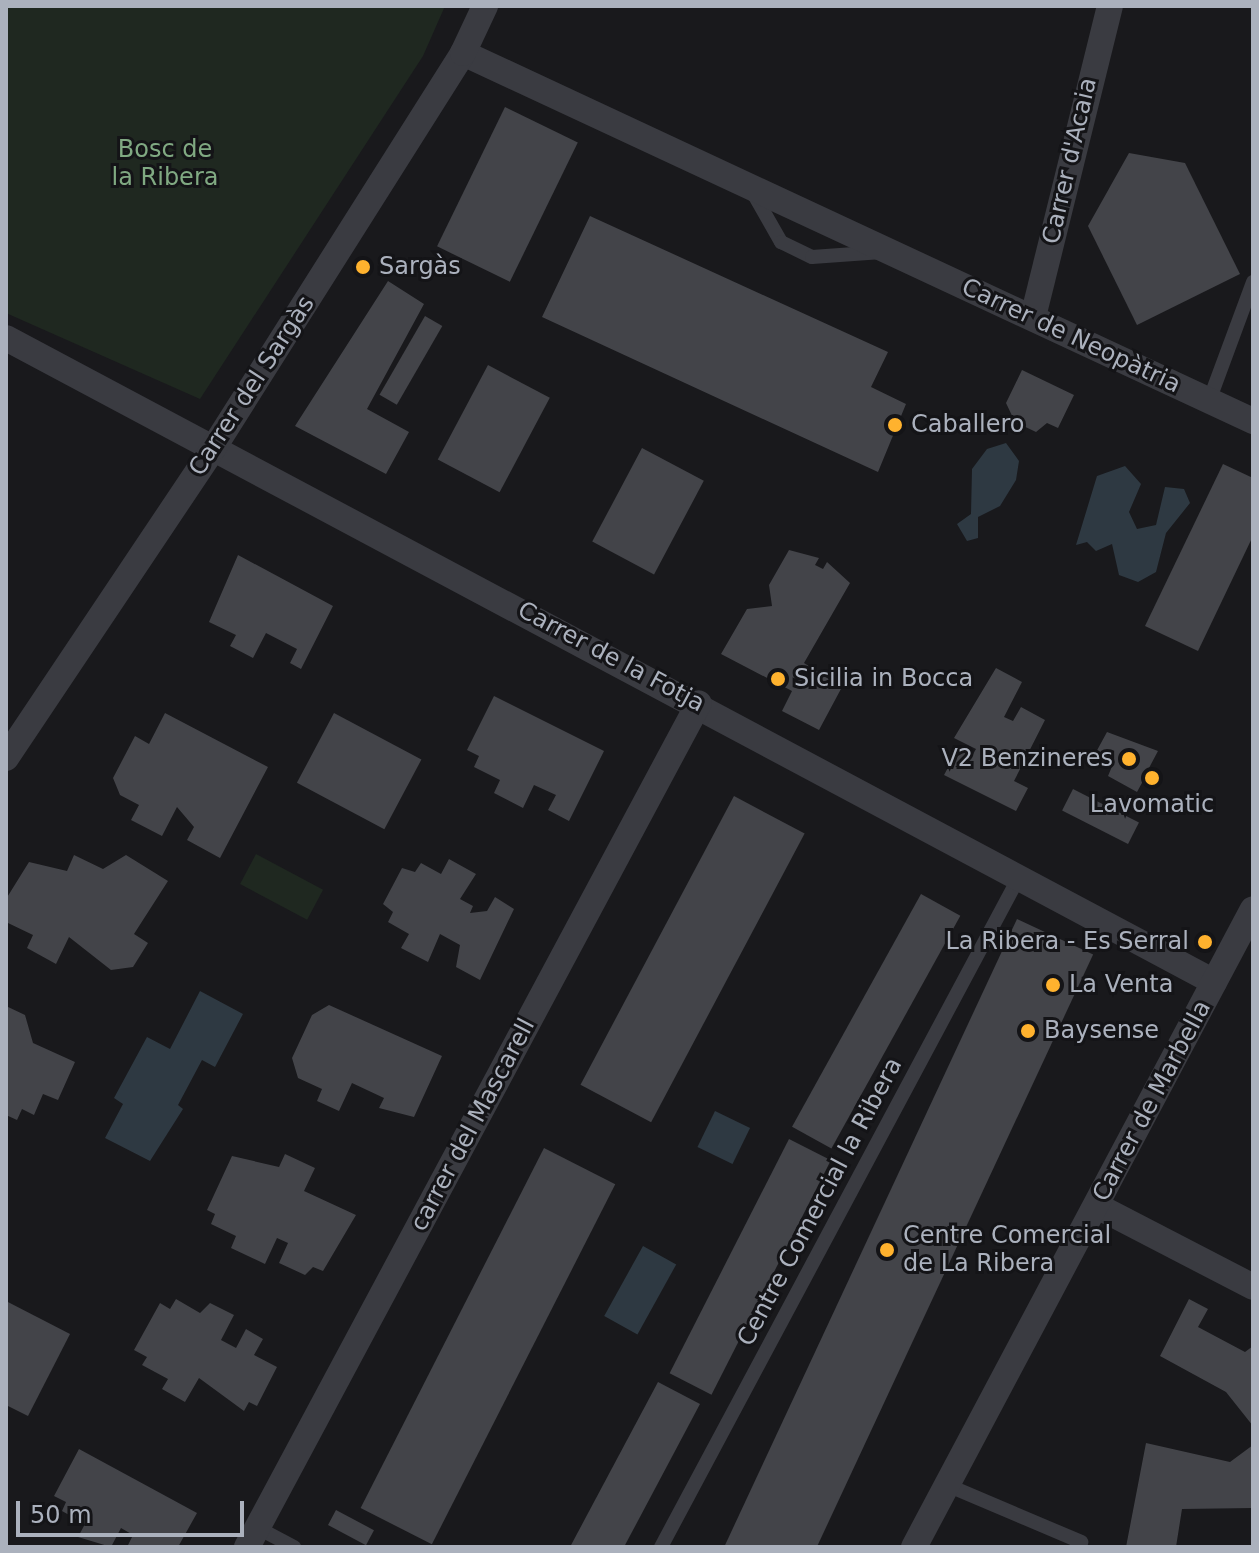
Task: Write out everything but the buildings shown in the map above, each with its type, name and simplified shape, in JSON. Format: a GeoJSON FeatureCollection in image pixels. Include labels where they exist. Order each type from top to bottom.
{"type":"FeatureCollection","features":[{"type":"Feature","properties":{"kind":"street","name":"Carrer del Sargàs"},"geometry":{"type":"LineString","coordinates":[[6,758],[214,447],[463,53],[485,6]]}},
{"type":"Feature","properties":{"kind":"street","name":"Carrer d'Acaia"},"geometry":{"type":"LineString","coordinates":[[1033,317],[1110,6]]}},
{"type":"Feature","properties":{"kind":"street","name":"Carrer de Neopàtria"},"geometry":{"type":"LineString","coordinates":[[463,53],[1253,421]]}},
{"type":"Feature","properties":{"kind":"street","name":"Carrer de la Fotja"},"geometry":{"type":"LineString","coordinates":[[6,338],[699,703],[1214,982]]}},
{"type":"Feature","properties":{"kind":"street","name":"carrer del Mascarell"},"geometry":{"type":"LineString","coordinates":[[252,1538],[699,703]]}},
{"type":"Feature","properties":{"kind":"street","name":"Carrer de Marbella"},"geometry":{"type":"LineString","coordinates":[[914,1547],[1253,909]]}},
{"type":"Feature","properties":{"kind":"street"},"geometry":{"type":"LineString","coordinates":[[1097,1206],[1200,1246],[1253,1287]]}},
{"type":"Feature","properties":{"kind":"lane","name":"Carrer de Neopàtria"},"geometry":{"type":"LineString","coordinates":[[749,186],[781,242],[812,257],[890,251]]}},
{"type":"Feature","properties":{"kind":"lane"},"geometry":{"type":"LineString","coordinates":[[1209,401],[1253,282]]}},
{"type":"Feature","properties":{"kind":"lane","name":"Centre Comercial la Ribera"},"geometry":{"type":"LineString","coordinates":[[661,1547],[1019,877]]}},
{"type":"Feature","properties":{"kind":"lane"},"geometry":{"type":"LineString","coordinates":[[947,1485],[1081,1542]]}},
{"type":"Feature","properties":{"kind":"lane"},"geometry":{"type":"LineString","coordinates":[[252,1538],[294,1547]]}},
{"type":"Feature","properties":{"kind":"green space","name":"Bosc de la Ribera"},"geometry":{"type":"Polygon","coordinates":[[[6,6],[445,6],[423,56],[200,399],[6,313],[6,6]]]}},
{"type":"Feature","properties":{"kind":"green space"},"geometry":{"type":"Polygon","coordinates":[[[256,854],[323,890],[307,920],[240,884],[256,854]]]}},
{"type":"Feature","properties":{"kind":"shaded area"},"geometry":{"type":"Polygon","coordinates":[[[1006,443],[1019,461],[1016,480],[1000,506],[978,517],[978,538],[967,541],[957,524],[971,514],[972,469],[987,449],[1006,443]]]}},
{"type":"Feature","properties":{"kind":"shaded area"},"geometry":{"type":"Polygon","coordinates":[[[1125,466],[1141,484],[1129,512],[1137,529],[1156,525],[1165,487],[1184,489],[1190,503],[1166,533],[1156,572],[1138,582],[1119,575],[1112,544],[1096,551],[1087,542],[1076,545],[1097,476],[1125,466]]]}},
{"type":"Feature","properties":{"kind":"shaded area"},"geometry":{"type":"Polygon","coordinates":[[[200,991],[243,1014],[215,1067],[202,1060],[178,1105],[183,1109],[150,1161],[105,1138],[123,1104],[114,1098],[147,1037],[170,1049],[200,991]]]}},
{"type":"Feature","properties":{"kind":"shaded area"},"geometry":{"type":"Polygon","coordinates":[[[715,1111],[750,1128],[733,1164],[697,1147],[715,1111]]]}},
{"type":"Feature","properties":{"kind":"shaded area"},"geometry":{"type":"Polygon","coordinates":[[[643,1246],[676,1264],[637,1334],[604,1316],[643,1246]]]}},
{"type":"Feature","properties":{"kind":"place","name":"Sargàs"},"geometry":{"type":"Point","coordinates":[363,267]}},
{"type":"Feature","properties":{"kind":"place","name":"Caballero"},"geometry":{"type":"Point","coordinates":[895,425]}},
{"type":"Feature","properties":{"kind":"place","name":"Sicilia in Bocca"},"geometry":{"type":"Point","coordinates":[778,679]}},
{"type":"Feature","properties":{"kind":"place","name":"V2 Benzineres"},"geometry":{"type":"Point","coordinates":[1129,759]}},
{"type":"Feature","properties":{"kind":"place","name":"Lavomatic"},"geometry":{"type":"Point","coordinates":[1152,778]}},
{"type":"Feature","properties":{"kind":"place","name":"La Ribera - Es Serral"},"geometry":{"type":"Point","coordinates":[1205,942]}},
{"type":"Feature","properties":{"kind":"place","name":"La Venta"},"geometry":{"type":"Point","coordinates":[1053,985]}},
{"type":"Feature","properties":{"kind":"place","name":"Baysense"},"geometry":{"type":"Point","coordinates":[1028,1031]}},
{"type":"Feature","properties":{"kind":"place","name":"Centre Comercial de La Ribera"},"geometry":{"type":"Point","coordinates":[887,1250]}}]}
